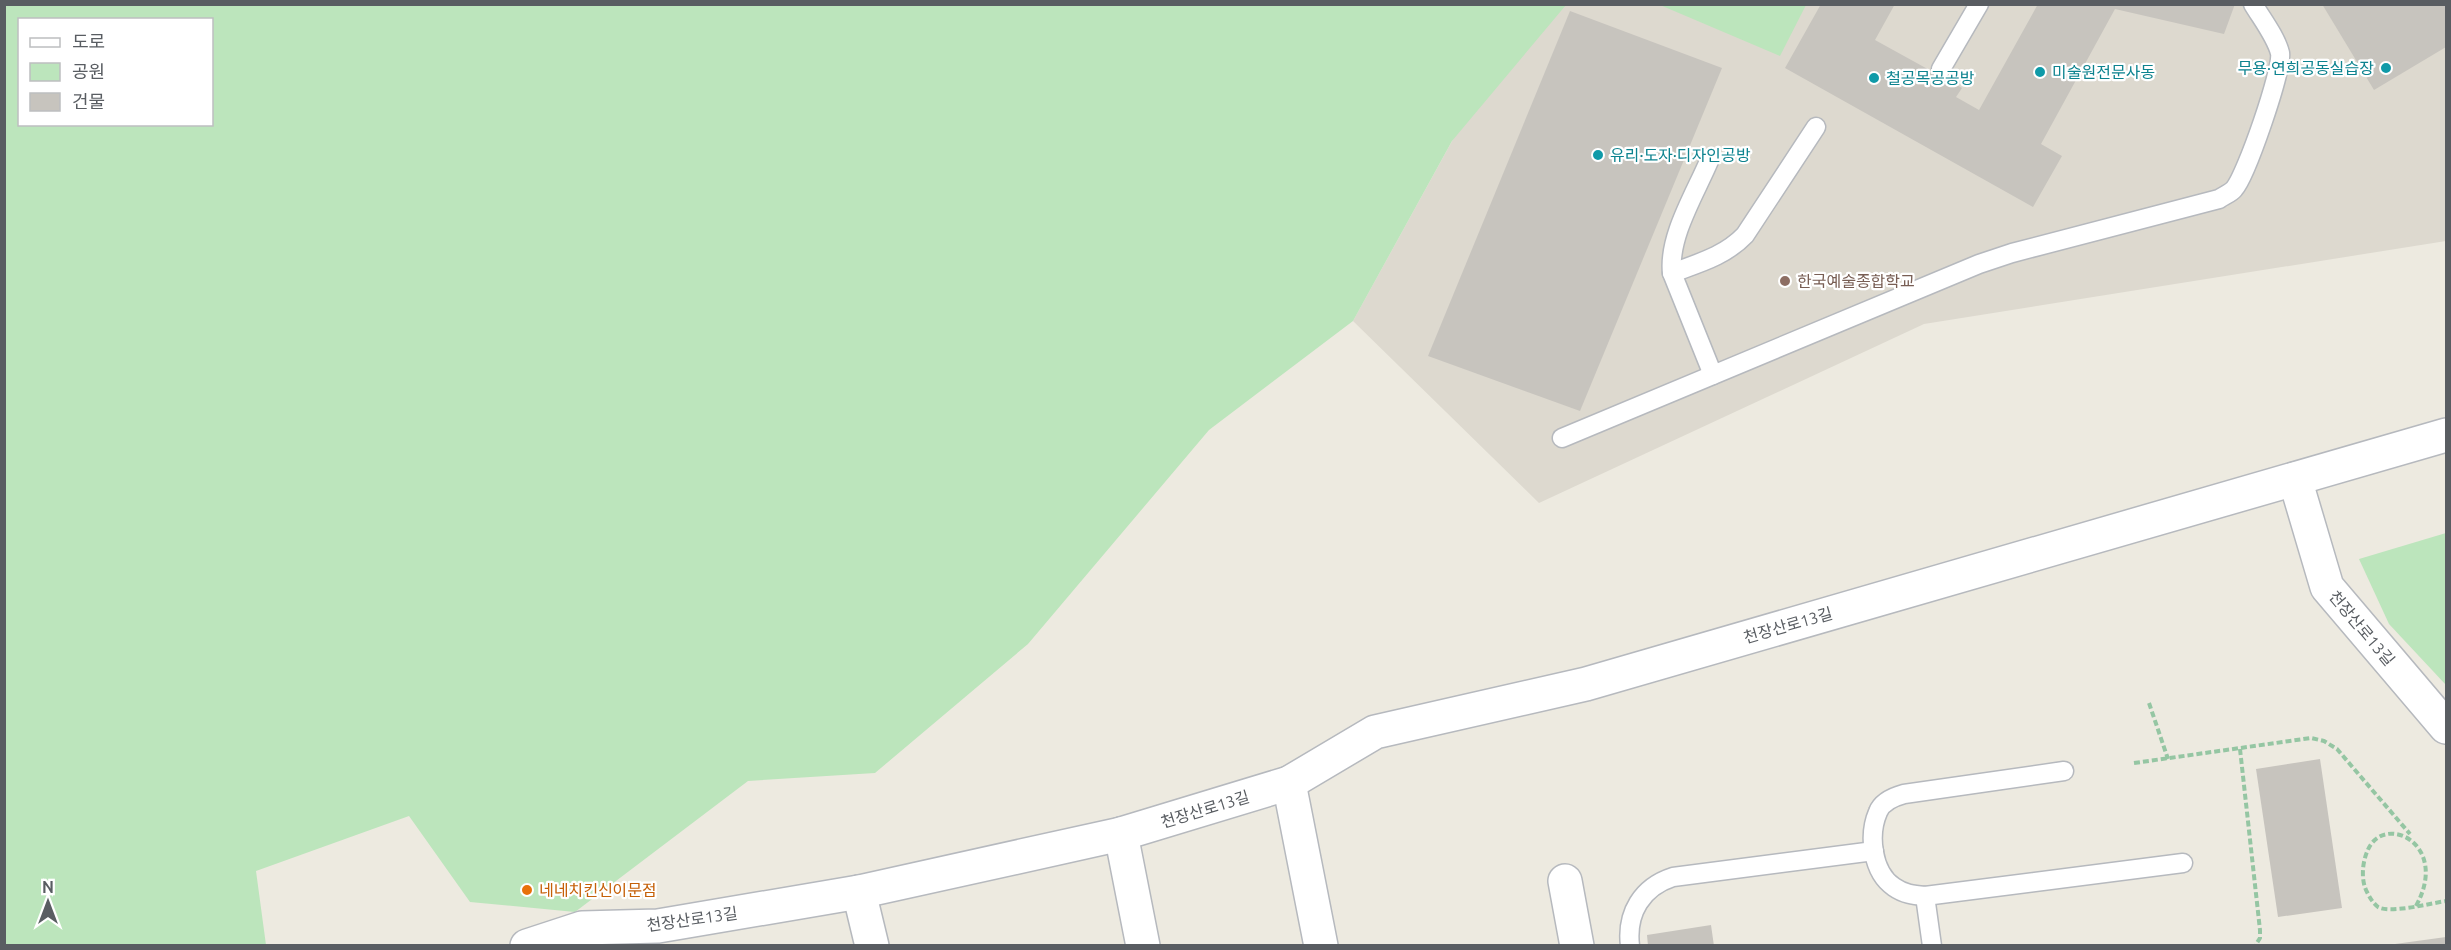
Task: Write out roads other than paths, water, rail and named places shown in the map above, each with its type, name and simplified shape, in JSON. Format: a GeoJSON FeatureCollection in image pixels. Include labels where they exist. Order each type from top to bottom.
{"type":"FeatureCollection","features":[{"type":"Feature","properties":{"kind":"street","name":"천장산로13길"},"geometry":{"type":"LineString","coordinates":[[527,945],[582,928],[658,926],[859,892],[1121,834],[1289,783],[1375,732],[1586,684],[2446,435]]}},
{"type":"Feature","properties":{"kind":"street","name":"천장산로13길"},"geometry":{"type":"LineString","coordinates":[[2295,479],[2327,587],[2446,727]]}},
{"type":"Feature","properties":{"kind":"street"},"geometry":{"type":"LineString","coordinates":[[1289,783],[1321,945]]}},
{"type":"Feature","properties":{"kind":"street"},"geometry":{"type":"LineString","coordinates":[[1121,834],[1143,945]]}},
{"type":"Feature","properties":{"kind":"street"},"geometry":{"type":"LineString","coordinates":[[1565,881],[1577,945]]}},
{"type":"Feature","properties":{"kind":"street"},"geometry":{"type":"LineString","coordinates":[[859,892],[872,945]]}},
{"type":"Feature","properties":{"kind":"lane"},"geometry":{"type":"LineString","coordinates":[[1941,69],[1979,4]]}},
{"type":"Feature","properties":{"kind":"lane"},"geometry":{"type":"LineString","coordinates":[[1562,438],[1979,264],[2219,199],[2234,189],[2244,171],[2277,80],[2281,62],[2276,44],[2253,4]]}},
{"type":"Feature","properties":{"kind":"lane"},"geometry":{"type":"LineString","coordinates":[[1672,273],[1733,248],[1745,235],[1816,128]]}},
{"type":"Feature","properties":{"kind":"lane"},"geometry":{"type":"LineString","coordinates":[[1709,161],[1674,242],[1671,260],[1672,273],[1713,375]]}},
{"type":"Feature","properties":{"kind":"lane"},"geometry":{"type":"LineString","coordinates":[[2064,771],[1904,794],[1890,798],[1878,811],[1874,829],[1874,851],[1878,869],[1891,885],[1907,894],[1925,896],[2183,863]]}},
{"type":"Feature","properties":{"kind":"lane"},"geometry":{"type":"LineString","coordinates":[[1630,945],[1629,920],[1636,906],[1657,882],[1673,877],[1874,851]]}},
{"type":"Feature","properties":{"kind":"lane"},"geometry":{"type":"LineString","coordinates":[[1925,896],[1932,945]]}},
{"type":"Feature","properties":{"kind":"place","name":"무용·연희공동실습장"},"geometry":{"type":"Point","coordinates":[2386,68]}},
{"type":"Feature","properties":{"kind":"place","name":"미술원전문사동"},"geometry":{"type":"Point","coordinates":[2040,72]}},
{"type":"Feature","properties":{"kind":"place","name":"철공목공공방"},"geometry":{"type":"Point","coordinates":[1874,78]}},
{"type":"Feature","properties":{"kind":"place","name":"유리·도자·디자인공방"},"geometry":{"type":"Point","coordinates":[1598,155]}},
{"type":"Feature","properties":{"kind":"place","name":"한국예술종합학교"},"geometry":{"type":"Point","coordinates":[1785,281]}},
{"type":"Feature","properties":{"kind":"place","name":"네네치킨신이문점"},"geometry":{"type":"Point","coordinates":[527,890]}}]}
